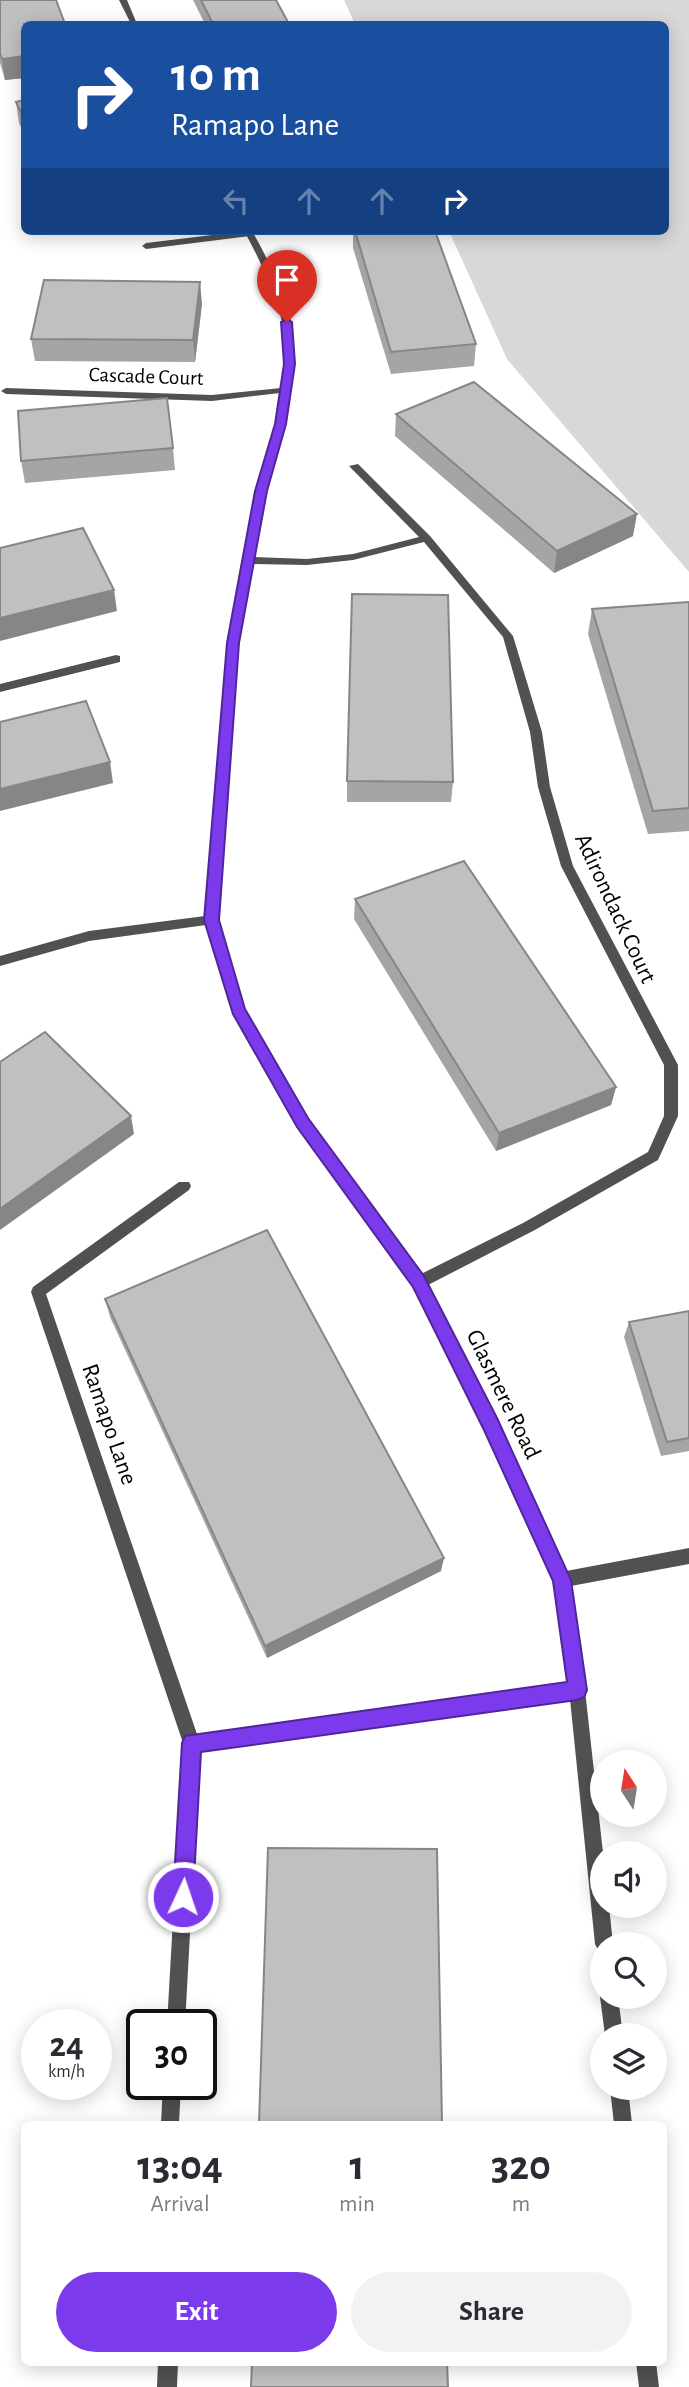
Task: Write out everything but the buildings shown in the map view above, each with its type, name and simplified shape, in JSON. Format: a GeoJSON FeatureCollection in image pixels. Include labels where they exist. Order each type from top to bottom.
{"type":"FeatureCollection","features":[{"type":"Feature","properties":{"kind":"street"},"geometry":{"type":"LineString","coordinates":[[123,0],[133,21]]}},
{"type":"Feature","properties":{"kind":"street"},"geometry":{"type":"LineString","coordinates":[[146,246],[227,235]]}},
{"type":"Feature","properties":{"kind":"street"},"geometry":{"type":"LineString","coordinates":[[0,961],[89,936],[212,920],[233,643],[261,491],[281,424],[290,364],[287,322],[261,253],[251,235]]}},
{"type":"Feature","properties":{"kind":"street","name":"Cascade Court"},"geometry":{"type":"LineString","coordinates":[[6,391],[212,398],[285,390]]}},
{"type":"Feature","properties":{"kind":"street","name":"Adirondack Court"},"geometry":{"type":"LineString","coordinates":[[354,466],[426,538],[508,636],[536,732],[544,787],[567,866],[671,1065],[671,1116],[653,1156],[528,1227],[419,1282]]}},
{"type":"Feature","properties":{"kind":"street"},"geometry":{"type":"LineString","coordinates":[[249,560],[307,562],[354,557],[426,538]]}},
{"type":"Feature","properties":{"kind":"street"},"geometry":{"type":"LineString","coordinates":[[0,688],[116,659]]}},
{"type":"Feature","properties":{"kind":"street","name":"Glasmere Road"},"geometry":{"type":"LineString","coordinates":[[212,920],[238,1010],[303,1123],[419,1282],[491,1424],[562,1580],[577,1690],[603,1932]]}},
{"type":"Feature","properties":{"kind":"street","name":"Ramapo Lane"},"geometry":{"type":"LineString","coordinates":[[177,2009],[192,1743],[38,1292],[184,1186]]}},
{"type":"Feature","properties":{"kind":"street"},"geometry":{"type":"LineString","coordinates":[[562,1580],[689,1556]]}},
{"type":"Feature","properties":{"kind":"street"},"geometry":{"type":"LineString","coordinates":[[192,1743],[577,1690]]}},
{"type":"Feature","properties":{"kind":"street"},"geometry":{"type":"LineString","coordinates":[[170,2121],[171,2100]]}},
{"type":"Feature","properties":{"kind":"street"},"geometry":{"type":"LineString","coordinates":[[620,2100],[623,2121]]}},
{"type":"Feature","properties":{"kind":"street"},"geometry":{"type":"LineString","coordinates":[[167,2387],[168,2366]]}},
{"type":"Feature","properties":{"kind":"street"},"geometry":{"type":"LineString","coordinates":[[646,2366],[649,2387]]}},
{"type":"Feature","properties":{"kind":"shaded area"},"geometry":{"type":"Polygon","coordinates":[[[344,0],[689,0],[689,572],[507,359],[451,235],[669,235],[669,21],[354,21],[344,0]]]}},
{"type":"Feature","properties":{"kind":"route"},"geometry":{"type":"LineString","coordinates":[[183,1897],[192,1743],[577,1690],[562,1580],[491,1424],[419,1282],[303,1123],[238,1010],[212,920],[233,643],[261,491],[281,424],[290,364],[287,322]]}}]}
